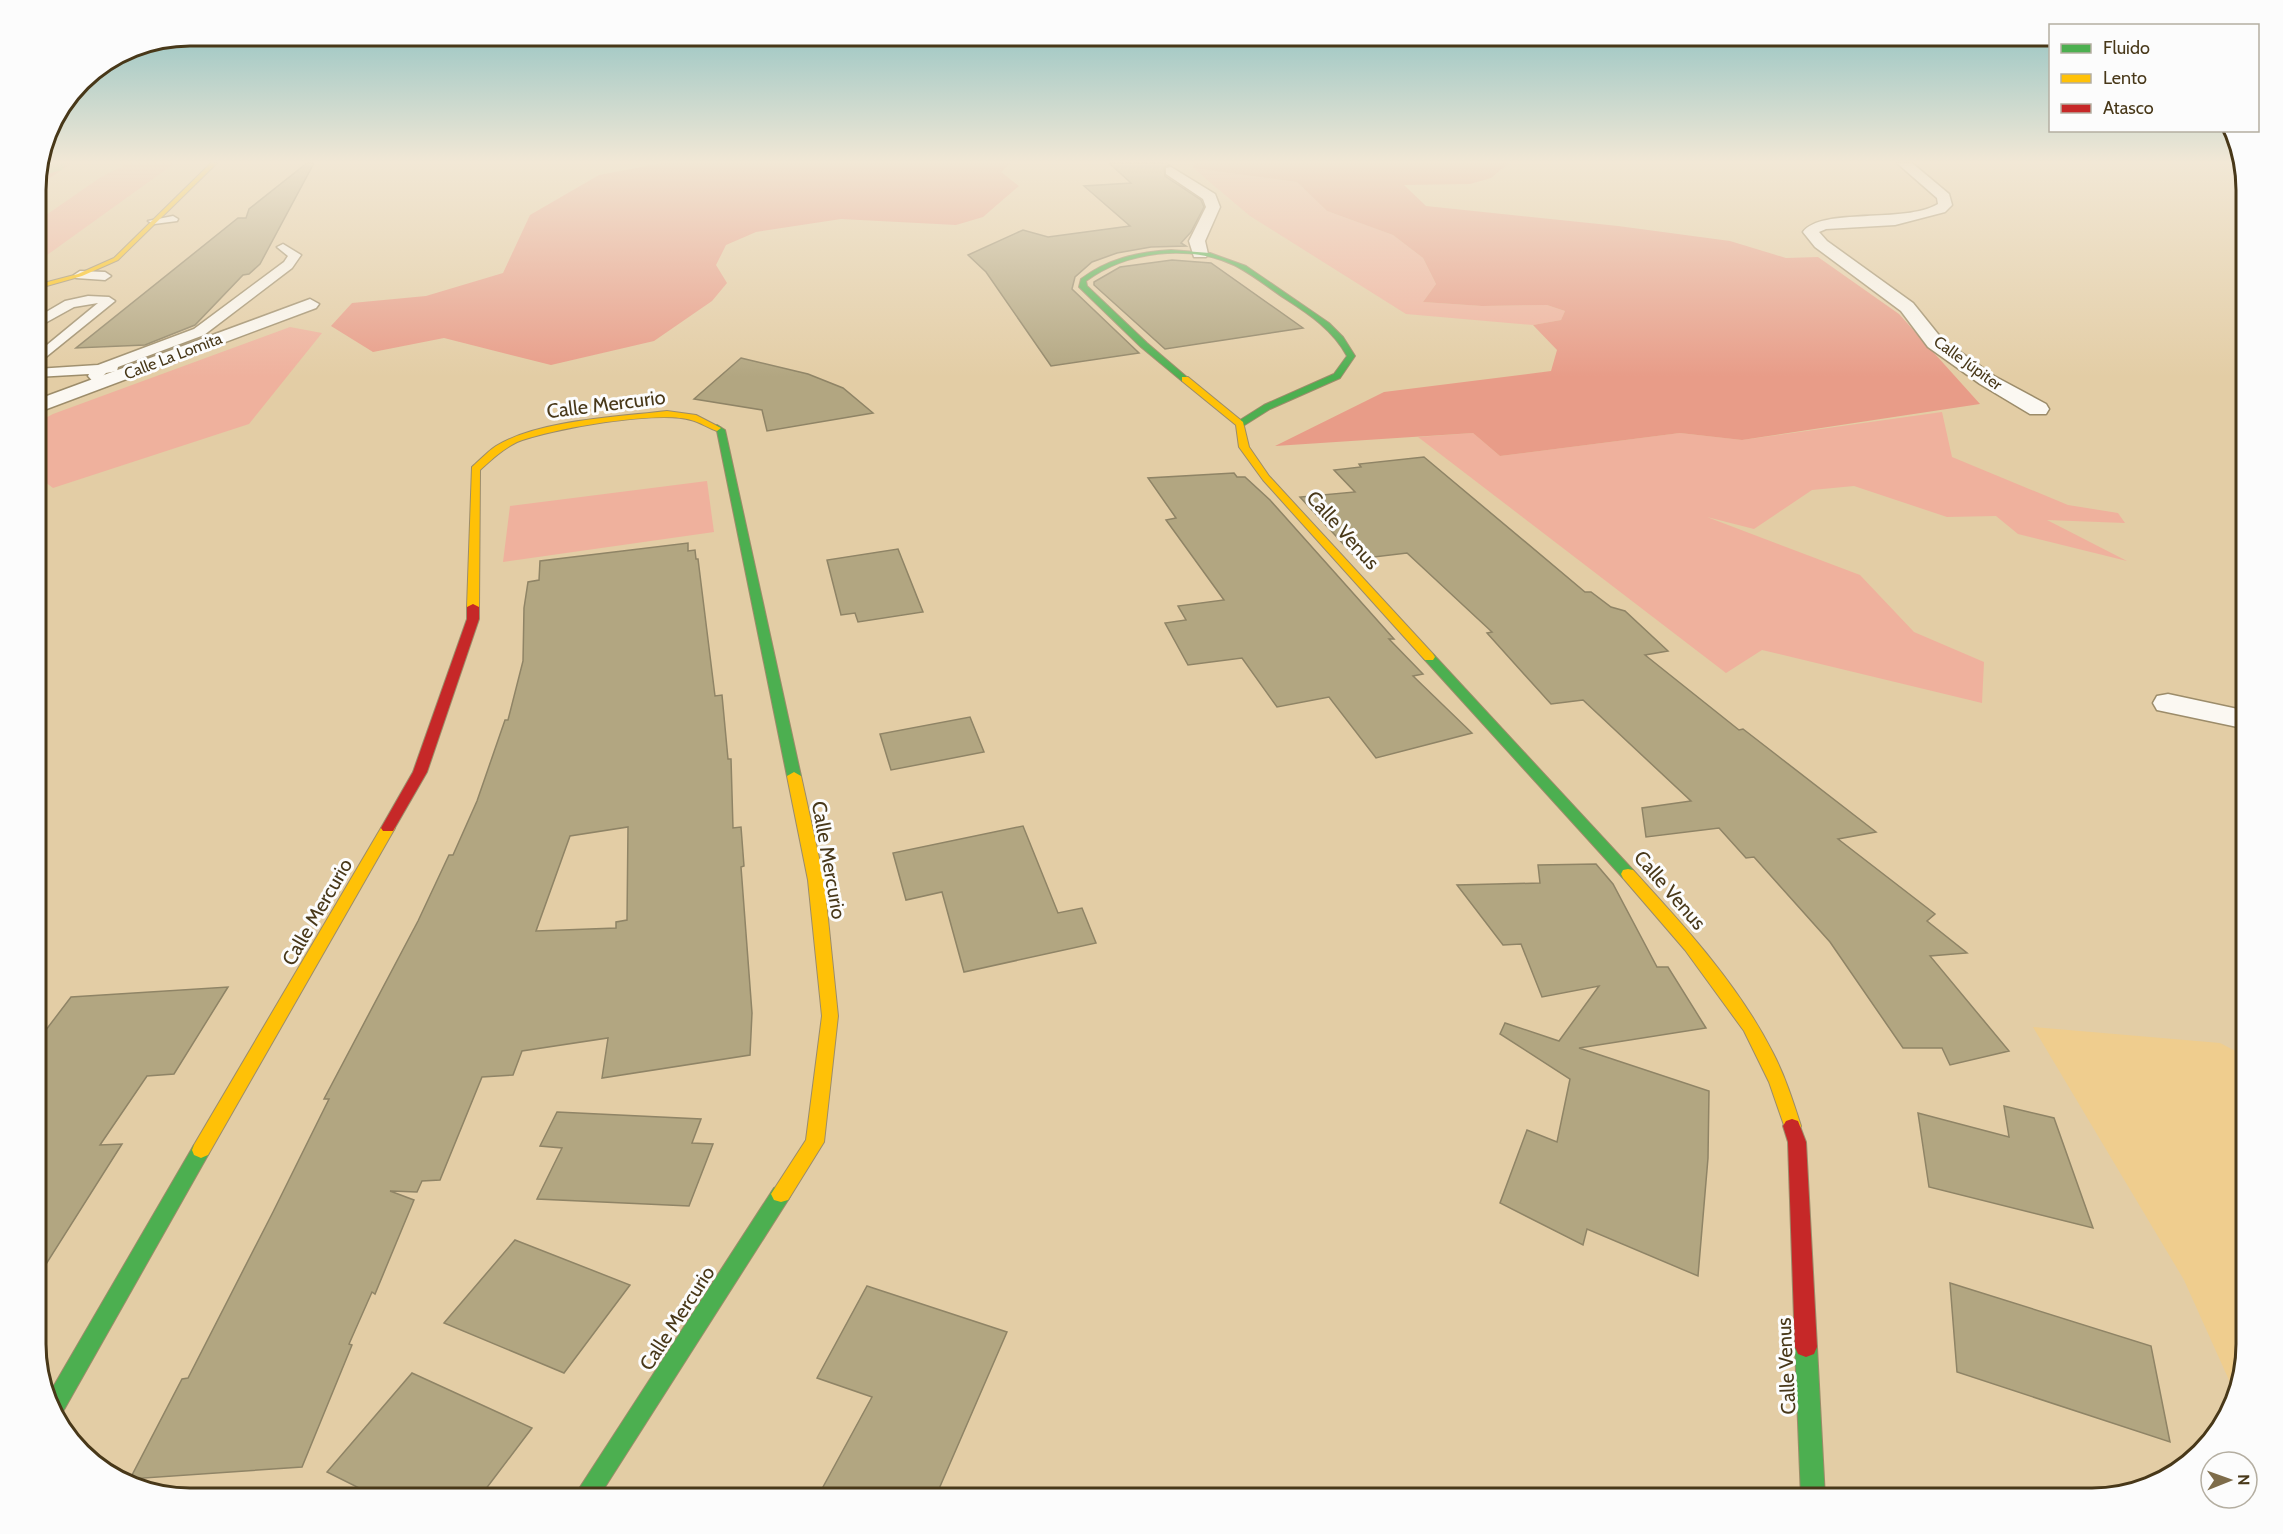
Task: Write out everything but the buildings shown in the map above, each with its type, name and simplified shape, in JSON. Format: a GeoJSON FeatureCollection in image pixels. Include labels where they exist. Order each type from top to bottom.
{"type":"FeatureCollection","features":[{"type":"Feature","properties":{"kind":"street"},"geometry":{"type":"LineString","coordinates":[[47,284],[80,274],[116,259],[140,235]]}},
{"type":"Feature","properties":{"kind":"street"},"geometry":{"type":"LineString","coordinates":[[1200,235],[1197,241],[1200,254]]}},
{"type":"Feature","properties":{"kind":"street","name":"Calle Júpiter"},"geometry":{"type":"LineString","coordinates":[[1812,235],[1821,244],[1907,307],[1935,343],[1987,380],[2038,409]]}},
{"type":"Feature","properties":{"kind":"street"},"geometry":{"type":"LineString","coordinates":[[1157,254],[1200,254],[1229,260],[1333,328],[1347,346],[1351,356],[1337,376],[1267,407],[1240,424],[1144,345],[1083,287],[1083,280],[1089,272],[1113,261],[1157,254]]}},
{"type":"Feature","properties":{"kind":"street","name":"Calle La Lomita"},"geometry":{"type":"LineString","coordinates":[[47,402],[102,376],[138,370],[310,304]]}},
{"type":"Feature","properties":{"kind":"street","name":"Calle Mercurio"},"geometry":{"type":"LineString","coordinates":[[57,1398],[420,772],[473,619],[474,469],[493,453],[516,439],[544,431],[622,418],[683,415],[721,430],[816,880],[830,1016],[814,1142],[592,1487]]}},
{"type":"Feature","properties":{"kind":"street","name":"Calle Venus"},"geometry":{"type":"LineString","coordinates":[[1240,424],[1244,447],[1266,478],[1653,902],[1698,956],[1747,1024],[1778,1081],[1797,1142],[1813,1487]]}},
{"type":"Feature","properties":{"kind":"street"},"geometry":{"type":"LineString","coordinates":[[2168,703],[2236,718]]}},
{"type":"Feature","properties":{"kind":"lane"},"geometry":{"type":"LineString","coordinates":[[47,374],[102,376],[199,332],[218,320],[288,265],[295,255],[283,247]]}},
{"type":"Feature","properties":{"kind":"lane"},"geometry":{"type":"LineString","coordinates":[[80,274],[105,276]]}},
{"type":"Feature","properties":{"kind":"lane"},"geometry":{"type":"LineString","coordinates":[[47,308],[81,300],[109,301],[47,352]]}},
{"type":"Feature","properties":{"kind":"lane"},"geometry":{"type":"LineString","coordinates":[[47,316],[62,304]]}},
{"type":"Feature","properties":{"kind":"shaded area"},"geometry":{"type":"Polygon","coordinates":[[[47,235],[75,235],[47,255],[47,235]]]}},
{"type":"Feature","properties":{"kind":"shaded area"},"geometry":{"type":"Polygon","coordinates":[[[521,235],[750,235],[726,245],[716,265],[727,283],[712,301],[654,341],[551,365],[444,338],[373,352],[331,326],[352,303],[426,296],[503,273],[521,235]]]}},
{"type":"Feature","properties":{"kind":"shaded area"},"geometry":{"type":"Polygon","coordinates":[[[1280,235],[1392,235],[1423,258],[1436,284],[1423,302],[1482,306],[1547,305],[1565,311],[1561,320],[1533,325],[1406,314],[1280,235]]]}},
{"type":"Feature","properties":{"kind":"shaded area"},"geometry":{"type":"Polygon","coordinates":[[[1393,235],[1682,235],[1730,241],[1786,258],[1818,257],[1899,314],[1980,404],[1742,440],[1680,433],[1500,456],[1473,433],[1275,446],[1384,392],[1551,371],[1557,350],[1533,325],[1561,320],[1565,311],[1547,305],[1482,306],[1423,302],[1436,284],[1423,258],[1393,235]]]}},
{"type":"Feature","properties":{"kind":"shaded area"},"geometry":{"type":"Polygon","coordinates":[[[290,327],[322,333],[249,424],[53,488],[47,483],[47,417],[290,327]]]}},
{"type":"Feature","properties":{"kind":"shaded area"},"geometry":{"type":"Polygon","coordinates":[[[1942,412],[1952,457],[2068,505],[2118,513],[2125,523],[2047,520],[2127,561],[2018,534],[1996,516],[1947,517],[1854,486],[1812,490],[1754,529],[1707,517],[1860,575],[1914,632],[1984,662],[1982,703],[1762,650],[1726,673],[1418,437],[1473,433],[1500,456],[1680,433],[1742,440],[1942,412]]]}},
{"type":"Feature","properties":{"kind":"shaded area"},"geometry":{"type":"Polygon","coordinates":[[[707,481],[714,532],[503,562],[510,506],[707,481]]]}},
{"type":"Feature","properties":{"kind":"shaded area"},"geometry":{"type":"Polygon","coordinates":[[[2033,1027],[2220,1043],[2236,1051],[2236,1343],[2231,1384],[2184,1280],[2033,1027]]]}},
{"type":"Feature","properties":{"kind":"traffic: fast"},"geometry":{"type":"LineString","coordinates":[[1185,379],[1144,345],[1083,287],[1083,280],[1097,270],[1132,256],[1171,252],[1210,255],[1236,263],[1326,324],[1351,356],[1337,376],[1267,407],[1240,424]]}},
{"type":"Feature","properties":{"kind":"traffic: fast"},"geometry":{"type":"LineString","coordinates":[[717,428],[721,430],[794,776]]}},
{"type":"Feature","properties":{"kind":"traffic: fast"},"geometry":{"type":"LineString","coordinates":[[1429,657],[1628,874]]}},
{"type":"Feature","properties":{"kind":"traffic: fast"},"geometry":{"type":"LineString","coordinates":[[58,1399],[201,1150]]}},
{"type":"Feature","properties":{"kind":"traffic: fast"},"geometry":{"type":"LineString","coordinates":[[592,1487],[781,1194]]}},
{"type":"Feature","properties":{"kind":"traffic: fast"},"geometry":{"type":"LineString","coordinates":[[1806,1347],[1812,1487]]}},
{"type":"Feature","properties":{"kind":"traffic: slow"},"geometry":{"type":"LineString","coordinates":[[47,284],[80,275],[116,259],[141,235]]}},
{"type":"Feature","properties":{"kind":"traffic: slow"},"geometry":{"type":"LineString","coordinates":[[1185,379],[1240,424],[1244,447],[1266,478],[1429,657]]}},
{"type":"Feature","properties":{"kind":"traffic: slow"},"geometry":{"type":"LineString","coordinates":[[473,607],[475,469],[498,449],[515,440],[573,424],[667,414],[693,417],[717,428]]}},
{"type":"Feature","properties":{"kind":"traffic: slow"},"geometry":{"type":"LineString","coordinates":[[781,1194],[815,1142],[830,1016],[816,880],[794,776]]}},
{"type":"Feature","properties":{"kind":"traffic: slow"},"geometry":{"type":"LineString","coordinates":[[201,1150],[388,828]]}},
{"type":"Feature","properties":{"kind":"traffic: slow"},"geometry":{"type":"LineString","coordinates":[[1628,874],[1712,972],[1750,1026],[1778,1082],[1792,1126]]}},
{"type":"Feature","properties":{"kind":"traffic: jam"},"geometry":{"type":"LineString","coordinates":[[388,828],[420,772],[473,619],[473,607]]}},
{"type":"Feature","properties":{"kind":"traffic: jam"},"geometry":{"type":"LineString","coordinates":[[1792,1126],[1797,1142],[1806,1347]]}}]}
